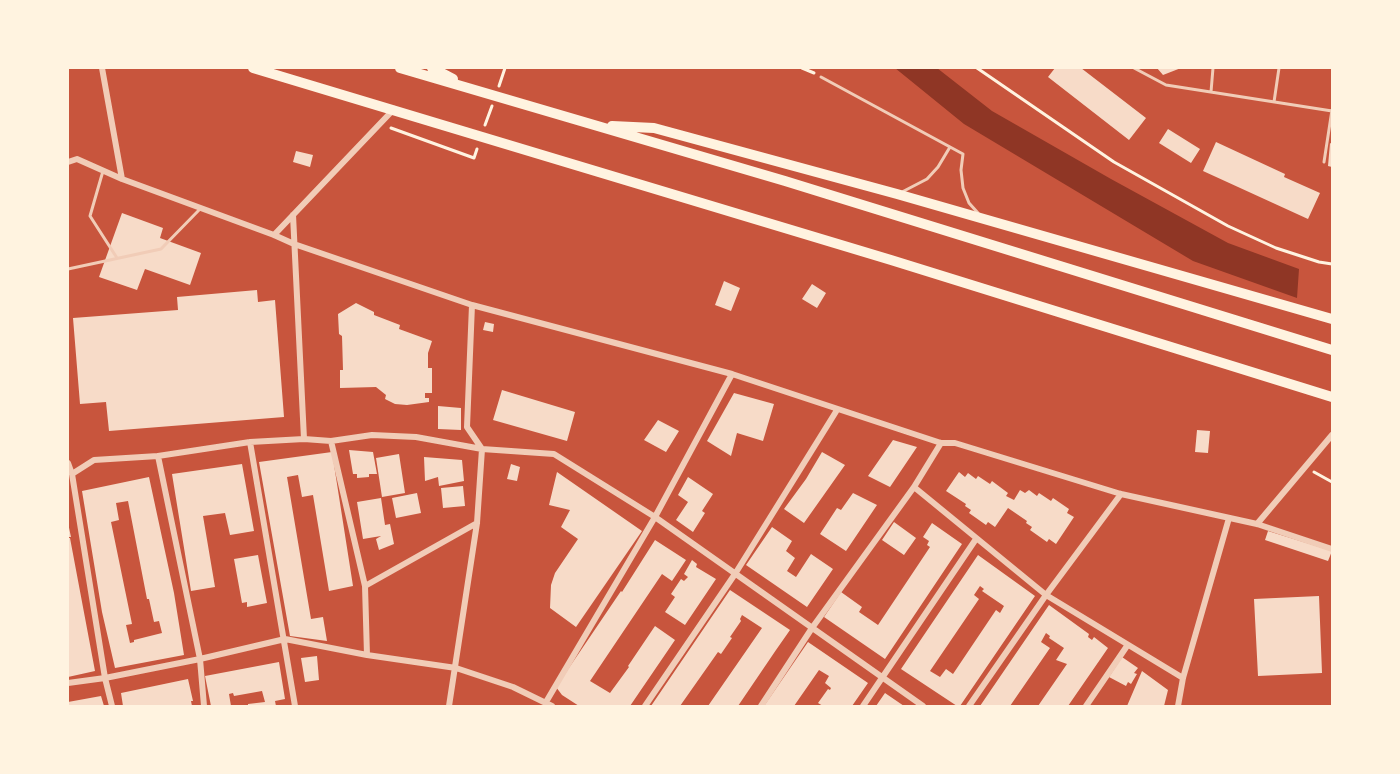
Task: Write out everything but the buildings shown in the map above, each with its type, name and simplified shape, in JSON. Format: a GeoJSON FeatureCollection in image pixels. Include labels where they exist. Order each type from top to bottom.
{"type":"FeatureCollection","features":[{"type":"Feature","properties":{"kind":"highway"},"geometry":{"type":"LineString","coordinates":[[253,68],[394,108],[891,260],[1332,398]]}},
{"type":"Feature","properties":{"kind":"highway"},"geometry":{"type":"LineString","coordinates":[[400,68],[785,181],[1332,350]]}},
{"type":"Feature","properties":{"kind":"highway"},"geometry":{"type":"LineString","coordinates":[[432,68],[474,90]]}},
{"type":"Feature","properties":{"kind":"highway"},"geometry":{"type":"LineString","coordinates":[[593,125],[654,128],[897,194],[1332,319]]}},
{"type":"Feature","properties":{"kind":"street"},"geometry":{"type":"LineString","coordinates":[[102,68],[122,179]]}},
{"type":"Feature","properties":{"kind":"street"},"geometry":{"type":"LineString","coordinates":[[274,235],[394,108]]}},
{"type":"Feature","properties":{"kind":"street"},"geometry":{"type":"LineString","coordinates":[[68,162],[77,159],[122,179],[294,244],[472,304],[732,374],[941,443],[955,443],[1120,494],[1257,524],[1332,549]]}},
{"type":"Feature","properties":{"kind":"street"},"geometry":{"type":"LineString","coordinates":[[293,215],[304,439]]}},
{"type":"Feature","properties":{"kind":"street"},"geometry":{"type":"LineString","coordinates":[[449,706],[477,523],[482,449],[467,427],[472,304]]}},
{"type":"Feature","properties":{"kind":"street"},"geometry":{"type":"LineString","coordinates":[[546,702],[655,517],[732,374]]}},
{"type":"Feature","properties":{"kind":"street"},"geometry":{"type":"LineString","coordinates":[[645,706],[735,574],[837,410]]}},
{"type":"Feature","properties":{"kind":"street"},"geometry":{"type":"LineString","coordinates":[[70,472],[94,460],[158,456],[250,442],[304,439],[331,441],[372,435],[416,437],[482,449],[554,454],[655,517],[924,706]]}},
{"type":"Feature","properties":{"kind":"street"},"geometry":{"type":"LineString","coordinates":[[1257,524],[1332,435]]}},
{"type":"Feature","properties":{"kind":"street"},"geometry":{"type":"LineString","coordinates":[[331,441],[365,586],[366,656]]}},
{"type":"Feature","properties":{"kind":"street"},"geometry":{"type":"LineString","coordinates":[[250,442],[295,706]]}},
{"type":"Feature","properties":{"kind":"street"},"geometry":{"type":"LineString","coordinates":[[761,706],[812,628],[914,487],[941,443]]}},
{"type":"Feature","properties":{"kind":"street"},"geometry":{"type":"LineString","coordinates":[[158,456],[200,659],[204,706]]}},
{"type":"Feature","properties":{"kind":"street"},"geometry":{"type":"LineString","coordinates":[[68,463],[105,678],[112,706]]}},
{"type":"Feature","properties":{"kind":"street"},"geometry":{"type":"LineString","coordinates":[[914,487],[1047,595],[1126,646],[1183,678]]}},
{"type":"Feature","properties":{"kind":"street"},"geometry":{"type":"LineString","coordinates":[[969,706],[1120,494]]}},
{"type":"Feature","properties":{"kind":"street"},"geometry":{"type":"LineString","coordinates":[[1178,706],[1183,678],[1229,518]]}},
{"type":"Feature","properties":{"kind":"street"},"geometry":{"type":"LineString","coordinates":[[365,586],[477,523]]}},
{"type":"Feature","properties":{"kind":"street"},"geometry":{"type":"LineString","coordinates":[[863,706],[976,539]]}},
{"type":"Feature","properties":{"kind":"street"},"geometry":{"type":"LineString","coordinates":[[68,684],[200,659],[285,639],[366,656],[456,668],[513,687],[552,706]]}},
{"type":"Feature","properties":{"kind":"street"},"geometry":{"type":"LineString","coordinates":[[1086,706],[1126,646]]}},
{"type":"Feature","properties":{"kind":"lane"},"geometry":{"type":"LineString","coordinates":[[1134,68],[1166,85],[1332,111],[1324,162]]}},
{"type":"Feature","properties":{"kind":"lane"},"geometry":{"type":"LineString","coordinates":[[1211,92],[1213,68]]}},
{"type":"Feature","properties":{"kind":"lane"},"geometry":{"type":"LineString","coordinates":[[1274,102],[1279,68]]}},
{"type":"Feature","properties":{"kind":"lane"},"geometry":{"type":"LineString","coordinates":[[821,77],[963,154],[961,170],[963,188],[969,203],[982,218]]}},
{"type":"Feature","properties":{"kind":"lane"},"geometry":{"type":"LineString","coordinates":[[897,194],[927,179],[938,167],[950,147]]}},
{"type":"Feature","properties":{"kind":"lane"},"geometry":{"type":"LineString","coordinates":[[103,171],[90,216],[117,258]]}},
{"type":"Feature","properties":{"kind":"lane"},"geometry":{"type":"LineString","coordinates":[[68,269],[161,249],[202,208]]}},
{"type":"Feature","properties":{"kind":"path"},"geometry":{"type":"LineString","coordinates":[[497,90],[505,68]]}},
{"type":"Feature","properties":{"kind":"path"},"geometry":{"type":"LineString","coordinates":[[977,68],[1114,162],[1228,226],[1276,248],[1332,264]]}},
{"type":"Feature","properties":{"kind":"path"},"geometry":{"type":"LineString","coordinates":[[482,135],[493,101]]}},
{"type":"Feature","properties":{"kind":"path"},"geometry":{"type":"LineString","coordinates":[[381,124],[474,158],[478,147]]}},
{"type":"Feature","properties":{"kind":"path"},"geometry":{"type":"LineString","coordinates":[[1305,468],[1332,482]]}},
{"type":"Feature","properties":{"kind":"shaded area"},"geometry":{"type":"Polygon","coordinates":[[[895,68],[937,68],[992,111],[1111,179],[1228,243],[1299,269],[1297,298],[1193,261],[964,124],[895,68]]]}}]}
